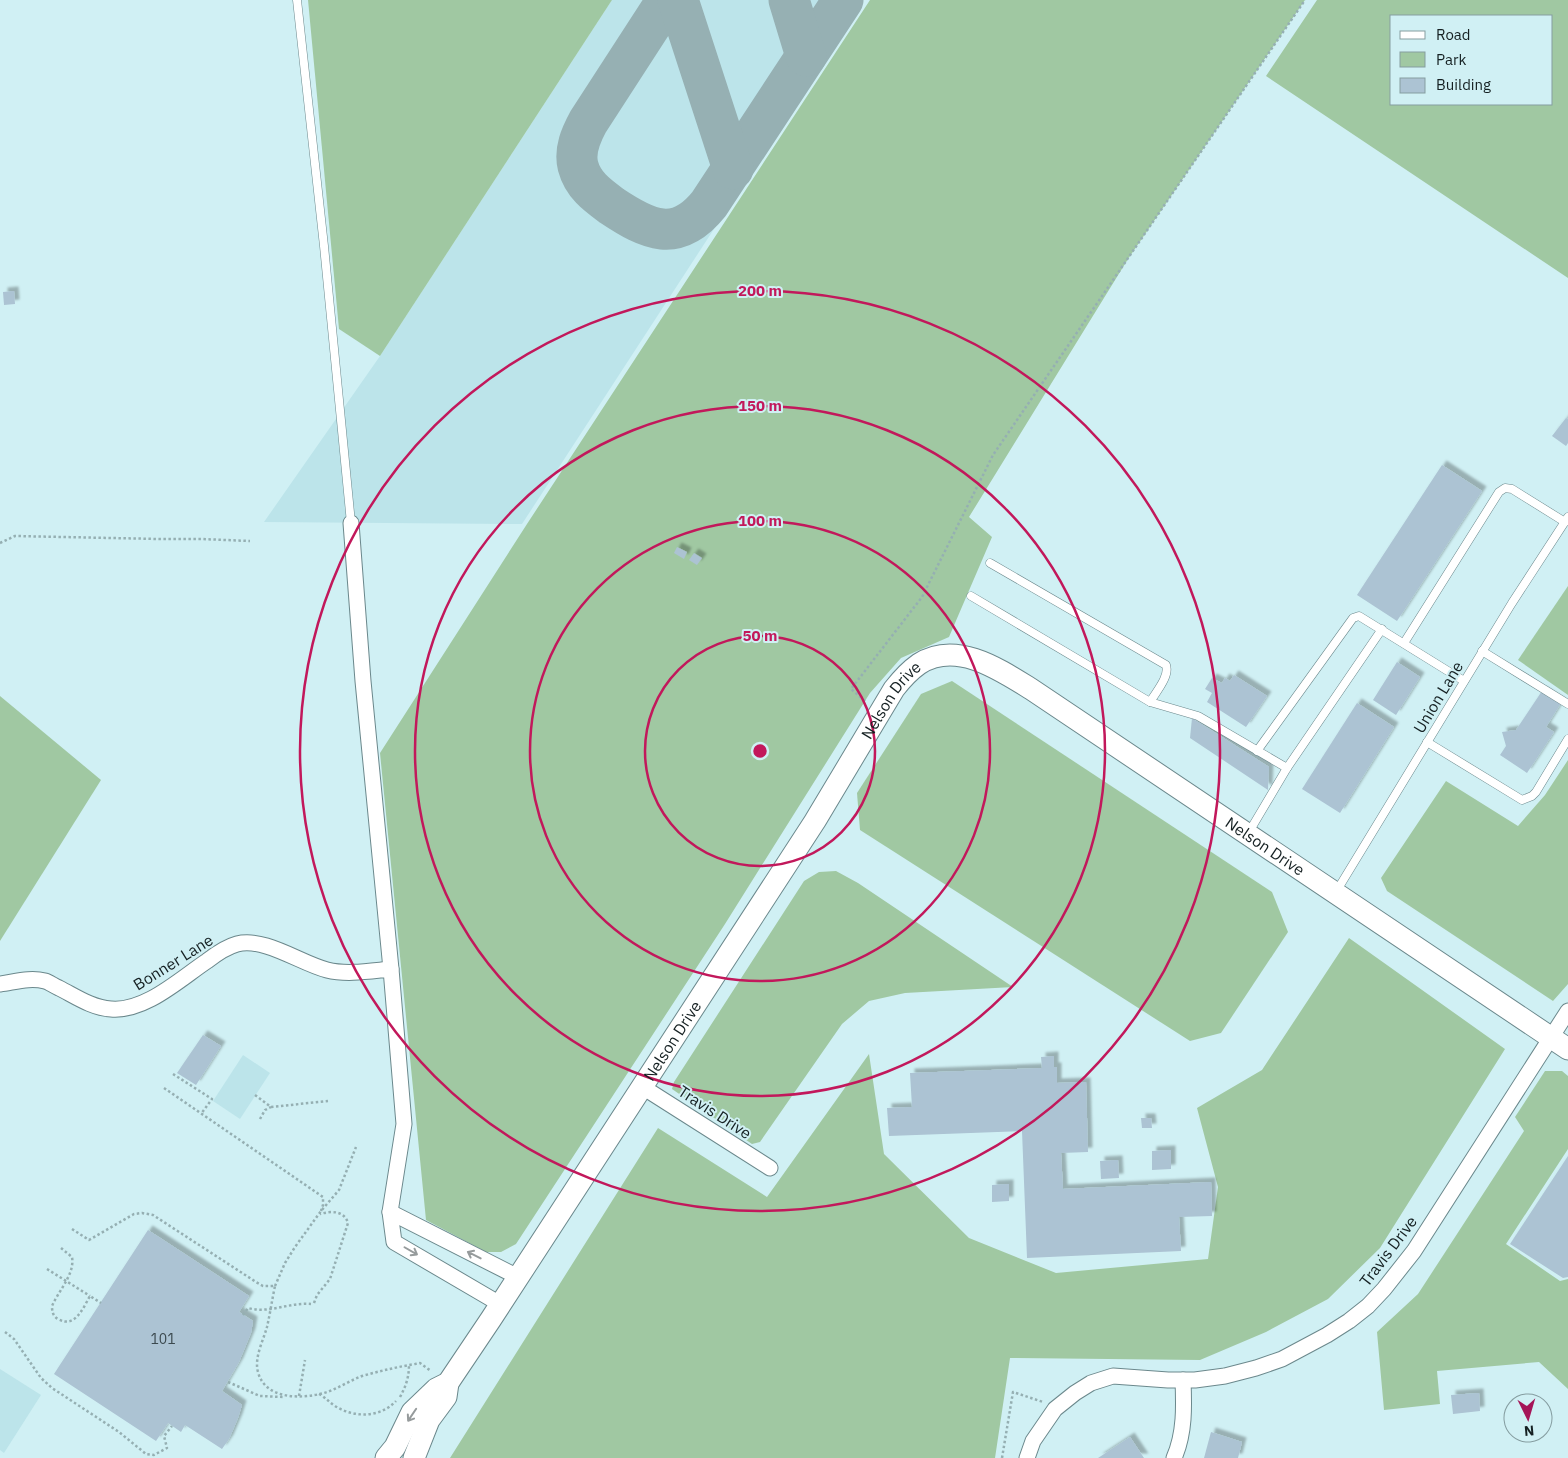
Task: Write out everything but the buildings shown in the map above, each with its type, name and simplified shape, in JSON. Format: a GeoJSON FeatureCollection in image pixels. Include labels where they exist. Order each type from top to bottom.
{"type":"FeatureCollection","features":[{"type":"Feature","properties":{"kind":"street"},"geometry":{"type":"LineString","coordinates":[[351,523],[363,681],[404,1124],[390,1212],[394,1242],[500,1304]]}},
{"type":"Feature","properties":{"kind":"street","name":"Nelson Drive"},"geometry":{"type":"LineString","coordinates":[[414,1458],[429,1420],[446,1397],[448,1383],[815,821],[894,689],[918,664],[933,658],[966,657],[984,662],[1031,689],[1560,1043]]}},
{"type":"Feature","properties":{"kind":"street","name":"Bonner Lane"},"geometry":{"type":"LineString","coordinates":[[0,984],[27,979],[45,981],[91,1005],[111,1009],[128,1008],[147,1002],[223,950],[238,944],[256,944],[274,949],[329,971],[357,972],[391,969]]}},
{"type":"Feature","properties":{"kind":"street","name":"Travis Drive"},"geometry":{"type":"LineString","coordinates":[[1057,1407],[1074,1393],[1092,1383],[1112,1376],[1183,1380],[1225,1376],[1256,1368],[1282,1359],[1349,1321],[1368,1306],[1389,1284],[1414,1251],[1560,1043],[1568,1012]]}},
{"type":"Feature","properties":{"kind":"street","name":"Travis Drive"},"geometry":{"type":"LineString","coordinates":[[641,1086],[770,1168]]}},
{"type":"Feature","properties":{"kind":"street"},"geometry":{"type":"LineString","coordinates":[[390,1212],[518,1277]]}},
{"type":"Feature","properties":{"kind":"street"},"geometry":{"type":"LineString","coordinates":[[1174,1458],[1179,1445],[1183,1420],[1183,1380]]}},
{"type":"Feature","properties":{"kind":"street","name":"Nelson Drive"},"geometry":{"type":"LineString","coordinates":[[386,1458],[395,1447],[412,1412],[436,1389],[448,1383]]}},
{"type":"Feature","properties":{"kind":"street"},"geometry":{"type":"LineString","coordinates":[[1027,1458],[1033,1441],[1057,1407]]}},
{"type":"Feature","properties":{"kind":"lane"},"geometry":{"type":"LineString","coordinates":[[297,0],[323,236],[351,523]]}},
{"type":"Feature","properties":{"kind":"lane"},"geometry":{"type":"LineString","coordinates":[[1404,644],[1499,492],[1505,488],[1512,489],[1566,520]]}},
{"type":"Feature","properties":{"kind":"lane","name":"Union Lane"},"geometry":{"type":"LineString","coordinates":[[1335,893],[1482,651],[1566,520]]}},
{"type":"Feature","properties":{"kind":"lane"},"geometry":{"type":"LineString","coordinates":[[990,562],[1166,665],[1168,670],[1166,675],[1150,702]]}},
{"type":"Feature","properties":{"kind":"lane"},"geometry":{"type":"LineString","coordinates":[[971,596],[1150,702],[1198,716],[1287,768]]}},
{"type":"Feature","properties":{"kind":"lane"},"geometry":{"type":"LineString","coordinates":[[1257,751],[1353,618],[1359,616],[1464,681]]}},
{"type":"Feature","properties":{"kind":"lane"},"geometry":{"type":"LineString","coordinates":[[1248,834],[1287,768],[1382,630]]}},
{"type":"Feature","properties":{"kind":"lane"},"geometry":{"type":"LineString","coordinates":[[1482,651],[1568,704]]}},
{"type":"Feature","properties":{"kind":"lane"},"geometry":{"type":"LineString","coordinates":[[1427,742],[1522,800],[1536,792],[1568,739]]}},
{"type":"Feature","properties":{"kind":"path"},"geometry":{"type":"LineString","coordinates":[[879,714],[851,689],[922,597],[993,455],[1306,0]]}},
{"type":"Feature","properties":{"kind":"path"},"geometry":{"type":"LineString","coordinates":[[0,543],[15,536],[250,541]]}},
{"type":"Feature","properties":{"kind":"path"},"geometry":{"type":"LineString","coordinates":[[173,1074],[181,1077],[212,1099],[201,1114]]}},
{"type":"Feature","properties":{"kind":"path"},"geometry":{"type":"LineString","coordinates":[[164,1088],[323,1197],[320,1213]]}},
{"type":"Feature","properties":{"kind":"path"},"geometry":{"type":"LineString","coordinates":[[255,1095],[271,1107]]}},
{"type":"Feature","properties":{"kind":"path"},"geometry":{"type":"LineString","coordinates":[[260,1120],[265,1110],[271,1107],[328,1101]]}},
{"type":"Feature","properties":{"kind":"path"},"geometry":{"type":"LineString","coordinates":[[286,1396],[276,1394],[265,1385],[258,1373],[257,1361],[275,1286],[285,1263],[320,1213],[339,1190],[356,1147]]}},
{"type":"Feature","properties":{"kind":"path"},"geometry":{"type":"LineString","coordinates":[[72,1229],[89,1240],[134,1214],[142,1213],[152,1216],[263,1286],[275,1286]]}},
{"type":"Feature","properties":{"kind":"path"},"geometry":{"type":"LineString","coordinates":[[243,1315],[248,1308],[270,1310],[298,1303],[313,1304],[317,1295],[330,1279],[348,1223],[346,1218],[340,1213],[320,1213]]}},
{"type":"Feature","properties":{"kind":"path"},"geometry":{"type":"LineString","coordinates":[[61,1248],[72,1257],[74,1264],[52,1306],[52,1312],[56,1318],[66,1322],[73,1321],[90,1296]]}},
{"type":"Feature","properties":{"kind":"path"},"geometry":{"type":"LineString","coordinates":[[47,1269],[101,1302]]}},
{"type":"Feature","properties":{"kind":"path"},"geometry":{"type":"LineString","coordinates":[[5,1332],[18,1344],[41,1378],[52,1388],[120,1432],[146,1454],[154,1455],[167,1448],[164,1436],[172,1426]]}},
{"type":"Feature","properties":{"kind":"path"},"geometry":{"type":"LineString","coordinates":[[299,1396],[305,1360]]}},
{"type":"Feature","properties":{"kind":"path"},"geometry":{"type":"LineString","coordinates":[[228,1382],[260,1396],[272,1398],[299,1396],[318,1394],[361,1377],[420,1363],[448,1383]]}},
{"type":"Feature","properties":{"kind":"path"},"geometry":{"type":"LineString","coordinates":[[318,1394],[337,1408],[352,1414],[368,1415],[378,1412],[393,1404],[400,1397],[408,1378],[409,1365]]}},
{"type":"Feature","properties":{"kind":"path"},"geometry":{"type":"LineString","coordinates":[[1002,1458],[1013,1392],[1057,1407]]}},
{"type":"Feature","properties":{"kind":"shaded area"},"geometry":{"type":"Polygon","coordinates":[[[612,0],[863,0],[522,524],[264,522],[380,356],[612,0]]]}},
{"type":"Feature","properties":{"kind":"shaded area"},"geometry":{"type":"Polygon","coordinates":[[[243,1055],[270,1073],[240,1119],[213,1101],[243,1055]]]}},
{"type":"Feature","properties":{"kind":"shaded area"},"geometry":{"type":"Polygon","coordinates":[[[0,1369],[41,1395],[4,1453],[0,1450],[0,1369]]]}},
{"type":"Feature","properties":{"kind":"green space"},"geometry":{"type":"Polygon","coordinates":[[[308,0],[612,0],[380,356],[339,329],[308,0]]]}},
{"type":"Feature","properties":{"kind":"green space"},"geometry":{"type":"Polygon","coordinates":[[[870,0],[1305,0],[1128,259],[969,517],[992,537],[949,637],[901,658],[870,693],[725,924],[516,1244],[501,1252],[486,1252],[426,1220],[380,753],[527,524],[870,0]]]}},
{"type":"Feature","properties":{"kind":"green space"},"geometry":{"type":"Polygon","coordinates":[[[1317,0],[1568,0],[1568,278],[1266,76],[1317,0]]]}},
{"type":"Feature","properties":{"kind":"green space"},"geometry":{"type":"Polygon","coordinates":[[[1568,586],[1568,695],[1518,660],[1568,586]]]}},
{"type":"Feature","properties":{"kind":"green space"},"geometry":{"type":"Polygon","coordinates":[[[952,681],[1272,892],[1288,932],[1221,1033],[1190,1041],[860,830],[857,793],[921,694],[952,681]]]}},
{"type":"Feature","properties":{"kind":"green space"},"geometry":{"type":"Polygon","coordinates":[[[0,696],[101,780],[0,941],[0,696]]]}},
{"type":"Feature","properties":{"kind":"green space"},"geometry":{"type":"Polygon","coordinates":[[[1568,760],[1568,984],[1553,1001],[1387,891],[1381,878],[1446,781],[1518,826],[1545,795],[1568,760]]]}},
{"type":"Feature","properties":{"kind":"green space"},"geometry":{"type":"Polygon","coordinates":[[[836,871],[858,883],[1013,987],[905,993],[869,1001],[842,1024],[760,1142],[752,1144],[672,1089],[674,1082],[804,881],[819,872],[836,871]]]}},
{"type":"Feature","properties":{"kind":"green space"},"geometry":{"type":"Polygon","coordinates":[[[1349,938],[1505,1049],[1380,1248],[1328,1299],[1266,1332],[1200,1360],[1010,1358],[995,1458],[450,1458],[658,1128],[767,1197],[869,1054],[884,1154],[969,1238],[1056,1273],[1208,1259],[1218,1187],[1197,1108],[1262,1070],[1349,938]]]}},
{"type":"Feature","properties":{"kind":"green space"},"geometry":{"type":"Polygon","coordinates":[[[1545,1071],[1562,1071],[1568,1076],[1568,1149],[1506,1244],[1560,1281],[1568,1279],[1568,1389],[1539,1362],[1437,1371],[1440,1404],[1384,1410],[1377,1332],[1418,1294],[1524,1131],[1515,1117],[1545,1071]]]}},
{"type":"Feature","properties":{"kind":"taxiway"},"geometry":{"type":"LineString","coordinates":[[667,0],[588,122],[581,137],[577,154],[580,173],[596,194],[638,221],[662,229],[674,229],[685,225],[697,217],[709,204],[843,0]]}},
{"type":"Feature","properties":{"kind":"taxiway"},"geometry":{"type":"LineString","coordinates":[[678,0],[733,169]]}},
{"type":"Feature","properties":{"kind":"taxiway"},"geometry":{"type":"LineString","coordinates":[[789,0],[806,56]]}}]}
